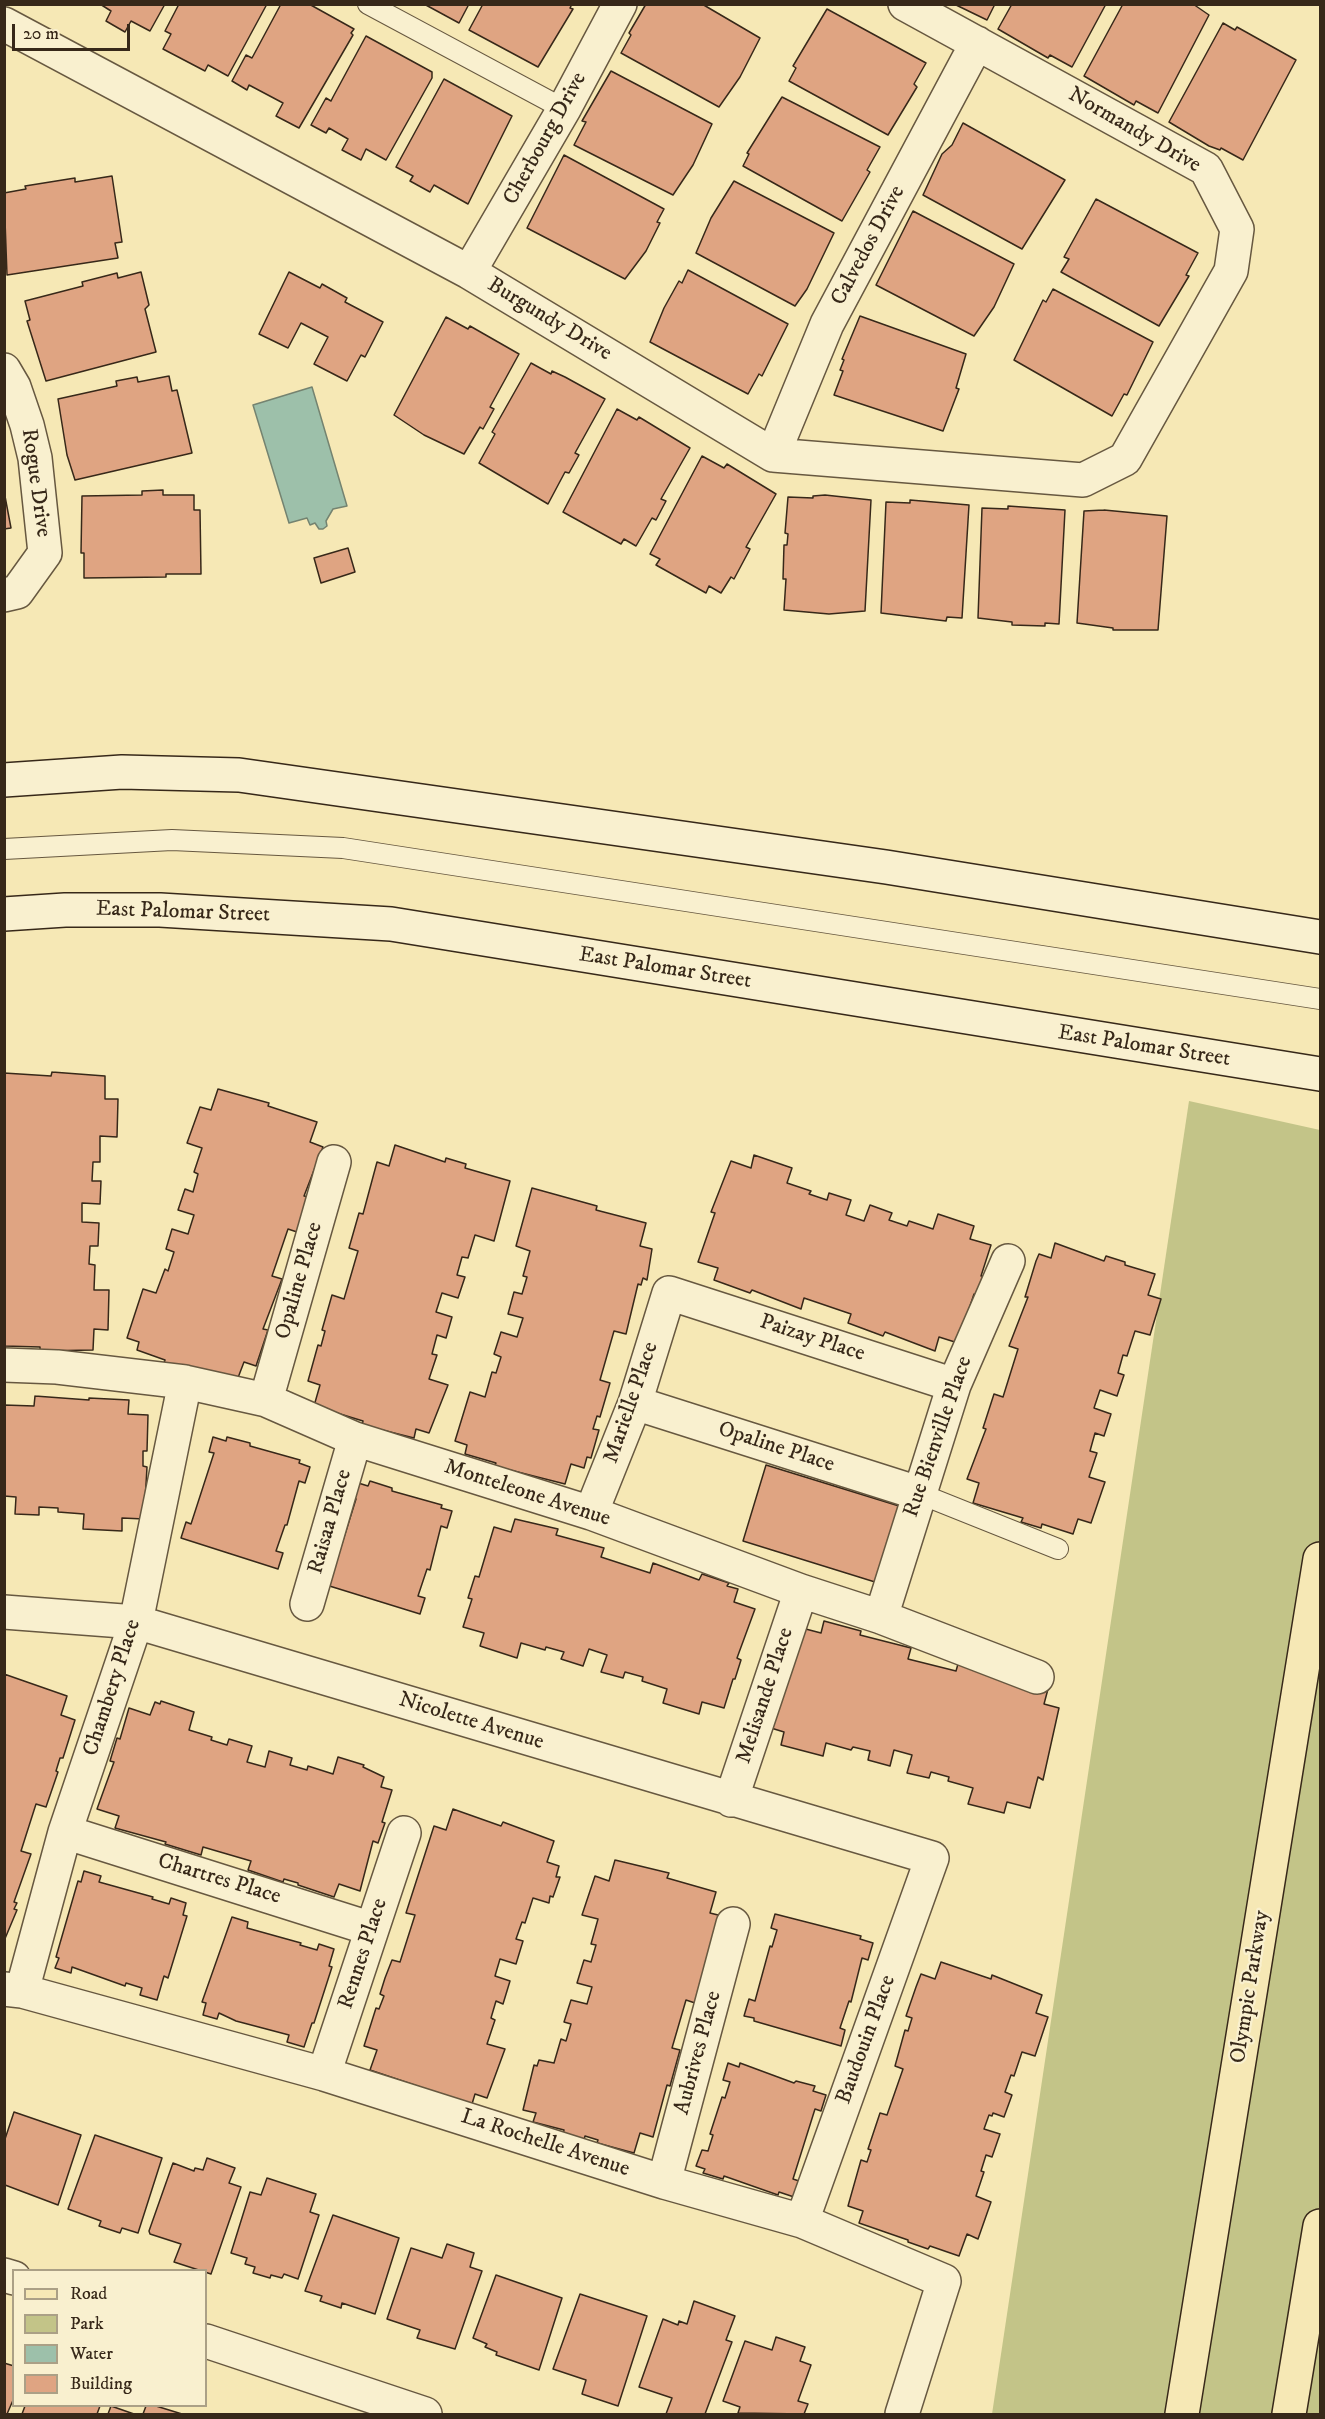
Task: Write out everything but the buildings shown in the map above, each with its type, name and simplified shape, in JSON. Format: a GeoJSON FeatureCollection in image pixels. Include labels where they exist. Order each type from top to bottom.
{"type":"FeatureCollection","features":[{"type":"Feature","properties":{"kind":"main road","name":"Olympic Parkway"},"geometry":{"type":"LineString","coordinates":[[1182,2415],[1320,1559]]}},
{"type":"Feature","properties":{"kind":"main road"},"geometry":{"type":"LineString","coordinates":[[1289,2415],[1320,2226]]}},
{"type":"Feature","properties":{"kind":"street","name":"Cherbourg Drive"},"geometry":{"type":"LineString","coordinates":[[469,272],[564,109],[620,4]]}},
{"type":"Feature","properties":{"kind":"street","name":"Normandy Drive"},"geometry":{"type":"LineString","coordinates":[[905,4],[1206,169],[1236,229],[1231,271],[1125,459]]}},
{"type":"Feature","properties":{"kind":"street","name":"Burgundy Drive"},"geometry":{"type":"LineString","coordinates":[[6,27],[469,272],[773,455],[1083,480],[1125,459]]}},
{"type":"Feature","properties":{"kind":"street","name":"Calvedos Drive"},"geometry":{"type":"LineString","coordinates":[[773,455],[828,324],[977,43]]}},
{"type":"Feature","properties":{"kind":"street","name":"Rogue Drive"},"geometry":{"type":"LineString","coordinates":[[4,370],[27,424],[35,458],[45,553],[11,593]]}},
{"type":"Feature","properties":{"kind":"street"},"geometry":{"type":"LineString","coordinates":[[4,780],[122,772],[239,775],[886,867],[1320,938]]}},
{"type":"Feature","properties":{"kind":"street","name":"East Palomar Street"},"geometry":{"type":"LineString","coordinates":[[4,914],[65,910],[160,910],[391,924],[1320,1074]]}},
{"type":"Feature","properties":{"kind":"street","name":"Opaline Place"},"geometry":{"type":"LineString","coordinates":[[266,1400],[334,1162]]}},
{"type":"Feature","properties":{"kind":"street","name":"Rue Bienville Place"},"geometry":{"type":"LineString","coordinates":[[881,1617],[918,1493],[954,1385],[1008,1261]]}},
{"type":"Feature","properties":{"kind":"street","name":"Paizay Place"},"geometry":{"type":"LineString","coordinates":[[669,1293],[954,1385]]}},
{"type":"Feature","properties":{"kind":"street","name":"Marielle Place"},"geometry":{"type":"LineString","coordinates":[[591,1513],[634,1403],[669,1293]]}},
{"type":"Feature","properties":{"kind":"street","name":"Monteleone Avenue"},"geometry":{"type":"LineString","coordinates":[[4,1365],[57,1367],[185,1382],[266,1400],[355,1439],[591,1513],[801,1591],[881,1617],[1037,1677]]}},
{"type":"Feature","properties":{"kind":"street","name":"Chambery Place"},"geometry":{"type":"LineString","coordinates":[[13,1990],[136,1622],[185,1382]]}},
{"type":"Feature","properties":{"kind":"street","name":"Opaline Place"},"geometry":{"type":"LineString","coordinates":[[634,1403],[918,1493]]}},
{"type":"Feature","properties":{"kind":"street","name":"Raisaa Place"},"geometry":{"type":"LineString","coordinates":[[307,1604],[355,1439]]}},
{"type":"Feature","properties":{"kind":"street","name":"Melisande Place"},"geometry":{"type":"LineString","coordinates":[[731,1800],[801,1591]]}},
{"type":"Feature","properties":{"kind":"street","name":"Nicolette Avenue"},"geometry":{"type":"LineString","coordinates":[[4,1612],[136,1622],[932,1858]]}},
{"type":"Feature","properties":{"kind":"street","name":"Chartres Place"},"geometry":{"type":"LineString","coordinates":[[65,1832],[372,1929]]}},
{"type":"Feature","properties":{"kind":"street","name":"Rennes Place"},"geometry":{"type":"LineString","coordinates":[[324,2074],[404,1833]]}},
{"type":"Feature","properties":{"kind":"street","name":"Baudouin Place"},"geometry":{"type":"LineString","coordinates":[[802,2221],[932,1858]]}},
{"type":"Feature","properties":{"kind":"street","name":"Aubrives Place"},"geometry":{"type":"LineString","coordinates":[[664,2182],[733,1924]]}},
{"type":"Feature","properties":{"kind":"street","name":"La Rochelle Avenue"},"geometry":{"type":"LineString","coordinates":[[13,1990],[324,2074],[664,2182],[802,2221],[944,2282],[902,2415]]}},
{"type":"Feature","properties":{"kind":"street"},"geometry":{"type":"LineString","coordinates":[[207,2341],[425,2415]]}},
{"type":"Feature","properties":{"kind":"lane"},"geometry":{"type":"LineString","coordinates":[[368,4],[564,109]]}},
{"type":"Feature","properties":{"kind":"lane"},"geometry":{"type":"LineString","coordinates":[[4,849],[172,840],[343,848],[1320,999]]}},
{"type":"Feature","properties":{"kind":"lane"},"geometry":{"type":"LineString","coordinates":[[918,1493],[1058,1549]]}},
{"type":"Feature","properties":{"kind":"green space"},"geometry":{"type":"Polygon","coordinates":[[[1189,1101],[1320,1130],[1320,2414],[992,2414],[1189,1101]]]}},
{"type":"Feature","properties":{"kind":"water"},"geometry":{"type":"Polygon","coordinates":[[[312,387],[347,506],[333,509],[326,521],[327,526],[323,529],[319,529],[315,523],[310,525],[307,518],[289,523],[253,405],[312,387]]]}}]}
